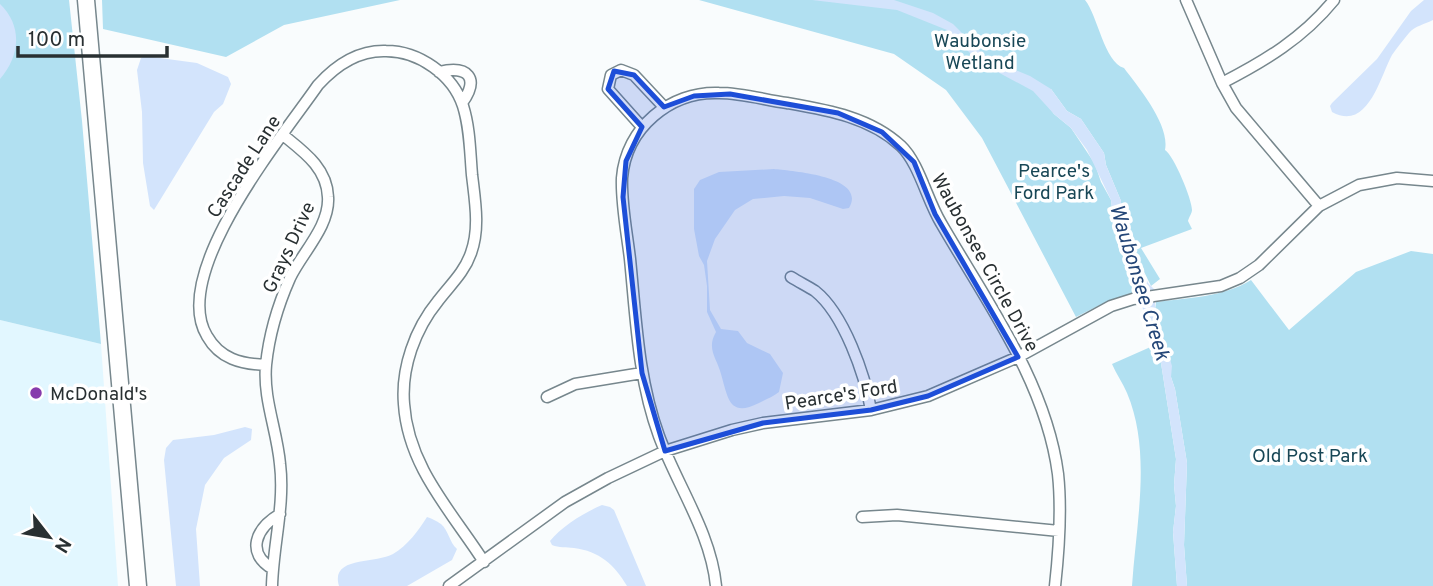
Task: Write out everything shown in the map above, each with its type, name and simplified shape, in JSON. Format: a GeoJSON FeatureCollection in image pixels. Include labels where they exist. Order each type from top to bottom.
{"type":"FeatureCollection","features":[{"type":"Feature","properties":{"kind":"main road"},"geometry":{"type":"LineString","coordinates":[[86,0],[138,586]]}},
{"type":"Feature","properties":{"kind":"street"},"geometry":{"type":"LineString","coordinates":[[1186,0],[1222,83],[1247,123],[1319,206]]}},
{"type":"Feature","properties":{"kind":"street"},"geometry":{"type":"LineString","coordinates":[[1222,83],[1258,65],[1295,40],[1334,0]]}},
{"type":"Feature","properties":{"kind":"street","name":"Cascade Lane"},"geometry":{"type":"LineString","coordinates":[[266,365],[233,360],[212,345],[204,332],[199,315],[198,302],[209,262],[228,217],[323,79],[337,66],[368,52],[400,52],[414,56],[439,72],[462,103],[468,131],[476,219],[475,238],[466,265],[430,310],[414,341],[404,381],[403,401],[411,444],[420,467],[484,562]]}},
{"type":"Feature","properties":{"kind":"street","name":"Cascade Lane"},"geometry":{"type":"LineString","coordinates":[[439,72],[458,70],[471,78],[470,89],[462,103]]}},
{"type":"Feature","properties":{"kind":"street"},"geometry":{"type":"LineString","coordinates":[[642,127],[608,89],[611,75],[621,70],[634,75],[664,107]]}},
{"type":"Feature","properties":{"kind":"street","name":"Waubonsee Circle Drive"},"geometry":{"type":"LineString","coordinates":[[716,586],[711,559],[699,526],[665,451],[650,408],[642,373],[622,178],[631,146],[642,127],[664,107],[709,93],[730,94],[838,113],[859,120],[899,144],[914,162],[935,214],[1018,357],[1046,425],[1058,474],[1059,531],[1055,586]]}},
{"type":"Feature","properties":{"kind":"street","name":"Grays Drive"},"geometry":{"type":"LineString","coordinates":[[272,586],[282,491],[280,464],[266,391],[266,365],[280,302],[302,255],[323,222],[329,201],[328,188],[316,164],[283,135]]}},
{"type":"Feature","properties":{"kind":"street","name":"Pearce's Ford"},"geometry":{"type":"LineString","coordinates":[[449,586],[565,502],[665,451],[763,423],[871,410],[928,396],[1018,357],[1095,313],[1133,299],[1221,286],[1240,278],[1259,265],[1319,206],[1359,185],[1402,178],[1433,181]]}},
{"type":"Feature","properties":{"kind":"street"},"geometry":{"type":"LineString","coordinates":[[791,277],[814,291],[834,314],[859,364],[867,385],[871,410]]}},
{"type":"Feature","properties":{"kind":"street"},"geometry":{"type":"LineString","coordinates":[[547,397],[575,384],[642,373]]}},
{"type":"Feature","properties":{"kind":"street"},"geometry":{"type":"LineString","coordinates":[[273,569],[263,564],[257,555],[256,546],[263,527],[280,514]]}},
{"type":"Feature","properties":{"kind":"street"},"geometry":{"type":"LineString","coordinates":[[862,517],[897,515],[1059,531]]}},
{"type":"Feature","properties":{"kind":"highlighted area"},"geometry":{"type":"Polygon","coordinates":[[[614,71],[634,75],[664,107],[694,96],[730,94],[838,113],[882,132],[914,162],[935,214],[1018,357],[928,396],[871,410],[763,423],[665,451],[642,373],[623,197],[626,161],[642,127],[608,89],[614,71]]]}},
{"type":"Feature","properties":{"kind":"shaded area"},"geometry":{"type":"Polygon","coordinates":[[[0,320],[101,344],[118,586],[0,586],[0,320]]]}},
{"type":"Feature","properties":{"kind":"green space"},"geometry":{"type":"Polygon","coordinates":[[[0,0],[69,0],[101,344],[0,320],[0,0]]]}},
{"type":"Feature","properties":{"kind":"green space"},"geometry":{"type":"Polygon","coordinates":[[[102,0],[400,0],[284,25],[226,57],[103,29],[102,0]]]}},
{"type":"Feature","properties":{"kind":"green space"},"geometry":{"type":"Polygon","coordinates":[[[699,0],[1085,0],[1111,57],[1124,68],[1158,118],[1163,129],[1165,150],[1189,197],[1192,210],[1188,221],[1192,229],[1141,248],[1160,279],[1151,286],[1126,234],[1121,201],[1106,165],[1104,153],[1081,119],[1067,111],[1051,89],[1044,101],[1054,114],[1071,128],[1095,164],[1111,200],[1114,226],[1132,267],[1138,293],[1110,300],[1076,317],[982,138],[946,90],[894,54],[699,0]]]}},
{"type":"Feature","properties":{"kind":"green space","name":"Old Post Park"},"geometry":{"type":"Polygon","coordinates":[[[1411,251],[1433,254],[1433,586],[1187,586],[1184,545],[1187,463],[1171,377],[1170,357],[1160,331],[1155,311],[1156,302],[1217,293],[1251,280],[1289,330],[1356,272],[1411,251]]]}},
{"type":"Feature","properties":{"kind":"green space"},"geometry":{"type":"Polygon","coordinates":[[[1155,345],[1161,363],[1176,459],[1173,532],[1177,586],[1132,586],[1140,488],[1139,439],[1127,393],[1112,364],[1155,345]]]}},
{"type":"Feature","properties":{"kind":"water","name":"Waubonsee Creek"},"geometry":{"type":"Polygon","coordinates":[[[812,0],[894,0],[933,13],[953,24],[987,58],[1030,76],[1051,89],[1067,111],[1081,119],[1104,153],[1106,165],[1121,201],[1126,234],[1148,283],[1155,290],[1155,311],[1172,366],[1171,377],[1187,463],[1184,545],[1187,586],[1177,586],[1173,532],[1176,459],[1161,363],[1136,288],[1132,267],[1114,226],[1111,200],[1087,150],[1071,128],[1033,91],[979,62],[947,30],[897,10],[812,0]]]}},
{"type":"Feature","properties":{"kind":"water"},"geometry":{"type":"Polygon","coordinates":[[[1424,0],[1433,0],[1433,20],[1414,29],[1402,41],[1364,109],[1355,115],[1344,116],[1332,112],[1332,103],[1377,59],[1411,11],[1424,0]]]}},
{"type":"Feature","properties":{"kind":"water"},"geometry":{"type":"Polygon","coordinates":[[[0,4],[13,22],[16,41],[12,61],[0,79],[0,4]]]}},
{"type":"Feature","properties":{"kind":"water"},"geometry":{"type":"Polygon","coordinates":[[[145,56],[197,63],[228,77],[231,84],[223,104],[214,112],[154,210],[150,206],[143,163],[142,112],[137,70],[141,58],[145,56]]]}},
{"type":"Feature","properties":{"kind":"water"},"geometry":{"type":"Polygon","coordinates":[[[774,169],[825,177],[848,189],[852,197],[849,208],[843,209],[810,198],[784,196],[753,199],[735,210],[715,239],[707,261],[710,310],[721,329],[738,331],[747,343],[770,354],[783,373],[779,392],[759,403],[741,408],[736,407],[728,398],[712,349],[716,332],[707,312],[704,265],[699,256],[694,229],[694,189],[700,180],[719,172],[774,169]]]}},
{"type":"Feature","properties":{"kind":"water"},"geometry":{"type":"Polygon","coordinates":[[[245,427],[252,429],[251,440],[224,458],[205,485],[196,529],[200,586],[176,586],[164,460],[166,448],[173,440],[214,435],[245,427]]]}},
{"type":"Feature","properties":{"kind":"water"},"geometry":{"type":"Polygon","coordinates":[[[602,505],[614,510],[646,586],[627,586],[612,566],[591,552],[552,545],[550,541],[567,525],[602,505]]]}},
{"type":"Feature","properties":{"kind":"water"},"geometry":{"type":"Polygon","coordinates":[[[427,517],[444,527],[457,549],[452,560],[407,586],[339,586],[338,576],[347,565],[393,554],[408,542],[427,517]]]}},
{"type":"Feature","properties":{"kind":"place","name":"McDonald's"},"geometry":{"type":"Point","coordinates":[36,393]}},
{"type":"Feature","properties":{"kind":"park label","name":"Waubonsie Wetland"},"geometry":{"type":"Point","coordinates":[980,51]}},
{"type":"Feature","properties":{"kind":"park label","name":"Pearce's Ford Park"},"geometry":{"type":"Point","coordinates":[1054,181]}}]}
